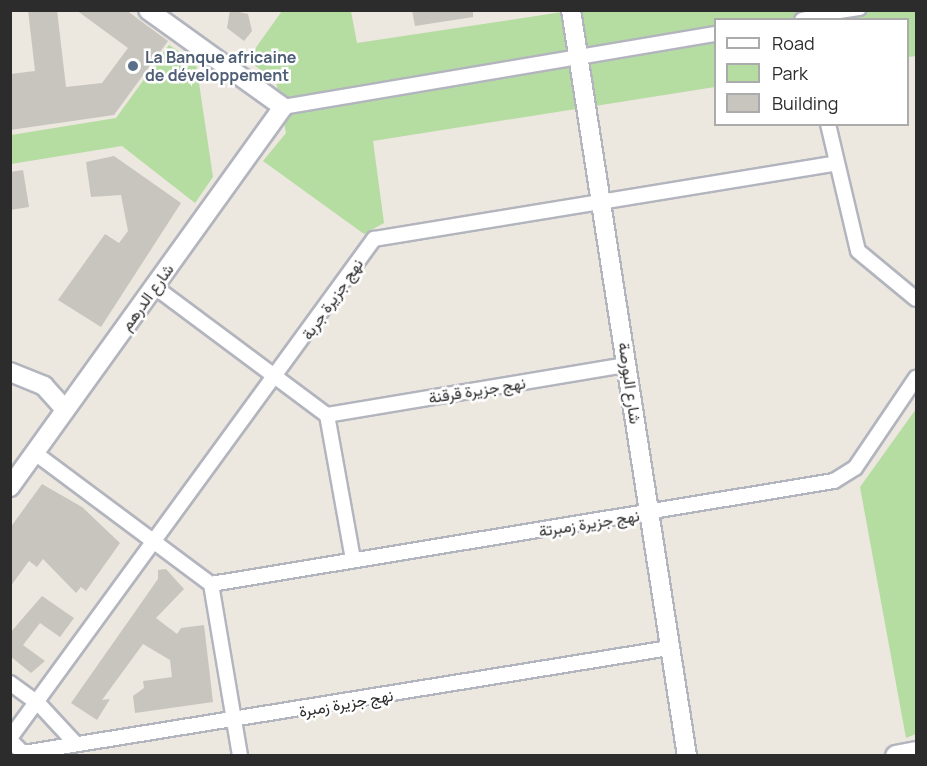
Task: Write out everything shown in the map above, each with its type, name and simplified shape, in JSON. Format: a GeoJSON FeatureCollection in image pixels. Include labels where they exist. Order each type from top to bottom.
{"type":"FeatureCollection","features":[{"type":"Feature","properties":{"kind":"main road"},"geometry":{"type":"LineString","coordinates":[[896,756],[916,752]]}},
{"type":"Feature","properties":{"kind":"street"},"geometry":{"type":"LineString","coordinates":[[148,10],[283,107],[714,34]]}},
{"type":"Feature","properties":{"kind":"street","name":"شارع البورصة"},"geometry":{"type":"LineString","coordinates":[[571,10],[687,756]]}},
{"type":"Feature","properties":{"kind":"street"},"geometry":{"type":"LineString","coordinates":[[811,17],[860,10]]}},
{"type":"Feature","properties":{"kind":"street","name":"شارع الدرهم"},"geometry":{"type":"LineString","coordinates":[[10,487],[283,107]]}},
{"type":"Feature","properties":{"kind":"street"},"geometry":{"type":"LineString","coordinates":[[828,126],[833,164],[858,251],[916,299]]}},
{"type":"Feature","properties":{"kind":"street","name":"نهج جزيرة جربة"},"geometry":{"type":"LineString","coordinates":[[11,733],[38,703],[152,543],[278,376],[374,238],[833,164]]}},
{"type":"Feature","properties":{"kind":"street"},"geometry":{"type":"LineString","coordinates":[[155,287],[278,376],[327,415],[353,559]]}},
{"type":"Feature","properties":{"kind":"street","name":"نهج جزيرة قرقنة"},"geometry":{"type":"LineString","coordinates":[[327,415],[627,365]]}},
{"type":"Feature","properties":{"kind":"street"},"geometry":{"type":"LineString","coordinates":[[10,372],[44,386],[65,409]]}},
{"type":"Feature","properties":{"kind":"street","name":"نهج جزيرة زمبرتة"},"geometry":{"type":"LineString","coordinates":[[211,584],[353,559],[649,514],[846,477],[916,378]]}},
{"type":"Feature","properties":{"kind":"street"},"geometry":{"type":"LineString","coordinates":[[35,453],[152,543],[211,584],[240,756]]}},
{"type":"Feature","properties":{"kind":"street","name":"نهج جزيرة زمبرة"},"geometry":{"type":"LineString","coordinates":[[10,739],[23,753],[235,722],[669,648]]}},
{"type":"Feature","properties":{"kind":"street"},"geometry":{"type":"LineString","coordinates":[[10,683],[38,703],[76,744]]}},
{"type":"Feature","properties":{"kind":"street"},"geometry":{"type":"LineString","coordinates":[[10,739],[11,733]]}},
{"type":"Feature","properties":{"kind":"green space"},"geometry":{"type":"Polygon","coordinates":[[[282,11],[351,11],[357,43],[569,11],[916,11],[916,56],[909,57],[909,18],[714,18],[714,87],[373,141],[384,223],[364,234],[263,161],[286,133],[276,81],[247,60],[282,11]]]}},
{"type":"Feature","properties":{"kind":"green space"},"geometry":{"type":"Polygon","coordinates":[[[169,45],[196,63],[213,177],[195,203],[122,146],[11,164],[11,135],[116,118],[169,45]]]}},
{"type":"Feature","properties":{"kind":"green space"},"geometry":{"type":"Polygon","coordinates":[[[916,409],[916,734],[906,738],[860,487],[916,409]]]}},
{"type":"Feature","properties":{"kind":"building","name":"La Banque africaine de développement"},"geometry":{"type":"Polygon","coordinates":[[[28,10],[57,10],[66,87],[102,83],[128,48],[76,10],[126,10],[168,41],[114,115],[10,130],[10,74],[35,71],[28,10]]]}},
{"type":"Feature","properties":{"kind":"building"},"geometry":{"type":"Polygon","coordinates":[[[230,10],[248,14],[252,31],[244,41],[227,28],[230,10]]]}},
{"type":"Feature","properties":{"kind":"building"},"geometry":{"type":"Polygon","coordinates":[[[412,10],[473,10],[473,17],[415,26],[412,10]]]}},
{"type":"Feature","properties":{"kind":"building"},"geometry":{"type":"Polygon","coordinates":[[[114,156],[181,203],[101,327],[58,300],[105,234],[119,243],[128,231],[121,195],[91,197],[86,162],[114,156]]]}},
{"type":"Feature","properties":{"kind":"building"},"geometry":{"type":"Polygon","coordinates":[[[23,170],[29,207],[10,210],[10,172],[23,170]]]}},
{"type":"Feature","properties":{"kind":"building"},"geometry":{"type":"Polygon","coordinates":[[[42,484],[82,507],[120,543],[86,591],[81,587],[76,593],[43,559],[37,567],[29,561],[10,587],[10,528],[42,484]]]}},
{"type":"Feature","properties":{"kind":"building"},"geometry":{"type":"Polygon","coordinates":[[[166,569],[184,589],[156,618],[177,634],[181,628],[204,625],[213,702],[135,713],[133,696],[144,688],[143,681],[172,677],[170,660],[143,644],[102,700],[110,699],[97,720],[71,703],[158,579],[158,570],[166,569]]]}},
{"type":"Feature","properties":{"kind":"building"},"geometry":{"type":"Polygon","coordinates":[[[42,596],[74,618],[60,637],[40,623],[23,645],[45,661],[31,673],[10,656],[10,633],[42,596]]]}},
{"type":"Feature","properties":{"kind":"place","name":"La Banque africaine de développement"},"geometry":{"type":"Point","coordinates":[133,66]}}]}
